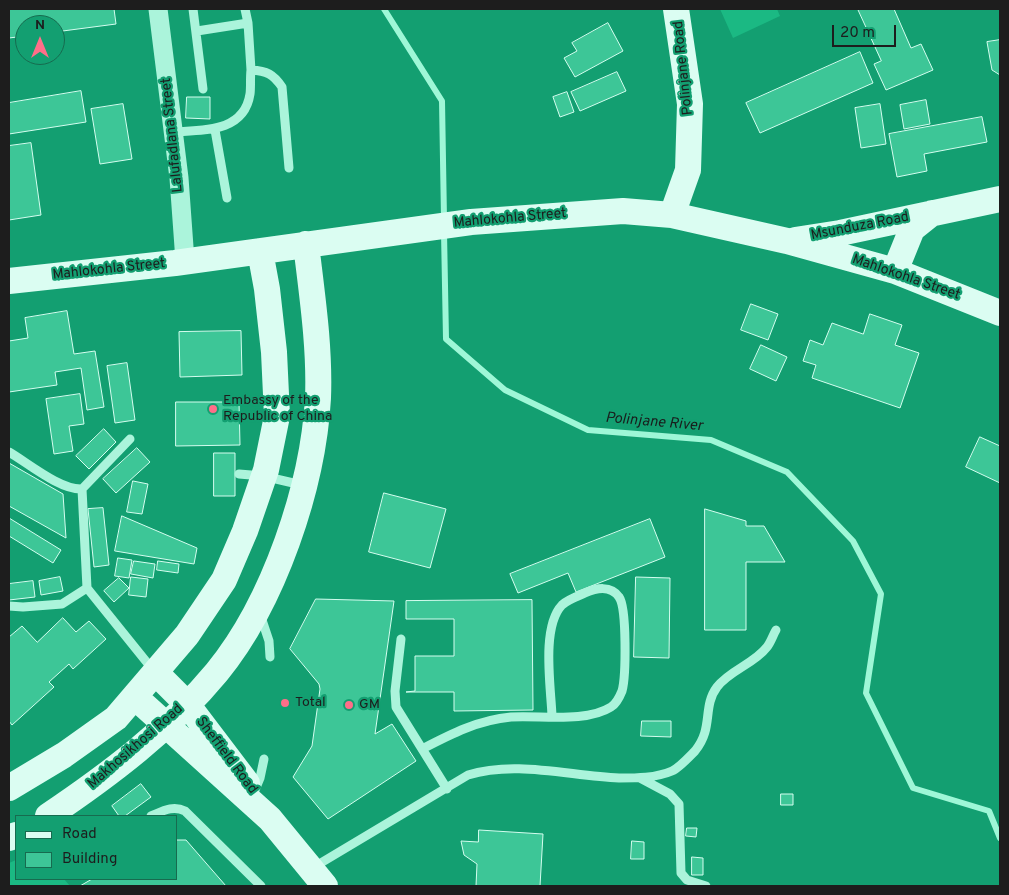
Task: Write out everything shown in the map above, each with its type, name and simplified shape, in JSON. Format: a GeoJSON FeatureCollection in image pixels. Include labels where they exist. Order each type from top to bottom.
{"type":"FeatureCollection","features":[{"type":"Feature","properties":{"kind":"street","name":"Lalufadlana Street"},"geometry":{"type":"LineString","coordinates":[[158,9],[179,178],[186,261]]}},
{"type":"Feature","properties":{"kind":"street","name":"Polinjane Road"},"geometry":{"type":"LineString","coordinates":[[672,215],[688,170],[690,104],[676,9]]}},
{"type":"Feature","properties":{"kind":"street","name":"Msunduza Road"},"geometry":{"type":"LineString","coordinates":[[787,241],[840,233],[1000,198]]}},
{"type":"Feature","properties":{"kind":"street","name":"Mahlokohla Street"},"geometry":{"type":"LineString","coordinates":[[9,281],[186,261],[471,222],[623,211],[672,215],[787,241],[895,271],[1000,313]]}},
{"type":"Feature","properties":{"kind":"street","name":"Msunduza Road"},"geometry":{"type":"LineString","coordinates":[[895,271],[912,229],[933,212]]}},
{"type":"Feature","properties":{"kind":"street","name":"Makhosikhosi Road"},"geometry":{"type":"LineString","coordinates":[[49,815],[103,779],[165,726],[217,672],[242,635],[276,571],[305,486],[318,399],[317,338],[306,244]]}},
{"type":"Feature","properties":{"kind":"street"},"geometry":{"type":"LineString","coordinates":[[9,788],[64,755],[116,718],[156,674],[187,635],[224,580],[245,532],[251,475],[276,416],[274,352],[267,289],[260,251]]}},
{"type":"Feature","properties":{"kind":"street","name":"Sheffield Road"},"geometry":{"type":"LineString","coordinates":[[156,674],[187,704],[254,792],[270,819],[321,882]]}},
{"type":"Feature","properties":{"kind":"street","name":"Sheffield Road"},"geometry":{"type":"LineString","coordinates":[[135,697],[270,819]]}},
{"type":"Feature","properties":{"kind":"lane"},"geometry":{"type":"LineString","coordinates":[[193,9],[203,89]]}},
{"type":"Feature","properties":{"kind":"lane"},"geometry":{"type":"LineString","coordinates":[[172,132],[215,130],[237,119],[245,109],[250,95],[251,70],[248,23],[245,9]]}},
{"type":"Feature","properties":{"kind":"lane"},"geometry":{"type":"LineString","coordinates":[[197,31],[248,23]]}},
{"type":"Feature","properties":{"kind":"lane"},"geometry":{"type":"LineString","coordinates":[[251,70],[266,71],[275,77],[282,87],[290,168]]}},
{"type":"Feature","properties":{"kind":"lane"},"geometry":{"type":"LineString","coordinates":[[215,130],[227,198]]}},
{"type":"Feature","properties":{"kind":"lane"},"geometry":{"type":"LineString","coordinates":[[9,452],[62,484],[82,489],[130,439]]}},
{"type":"Feature","properties":{"kind":"lane"},"geometry":{"type":"LineString","coordinates":[[251,475],[305,486]]}},
{"type":"Feature","properties":{"kind":"lane"},"geometry":{"type":"LineString","coordinates":[[82,489],[87,588],[156,674]]}},
{"type":"Feature","properties":{"kind":"lane"},"geometry":{"type":"LineString","coordinates":[[9,606],[24,607],[62,604],[87,588]]}},
{"type":"Feature","properties":{"kind":"lane"},"geometry":{"type":"LineString","coordinates":[[422,749],[459,730],[483,721],[510,717],[552,716],[599,713],[614,705],[622,691],[624,672],[624,610],[620,598],[612,591],[601,588],[573,598],[562,605],[552,621],[550,636],[552,716]]}},
{"type":"Feature","properties":{"kind":"lane"},"geometry":{"type":"LineString","coordinates":[[258,607],[269,641],[270,657]]}},
{"type":"Feature","properties":{"kind":"lane"},"geometry":{"type":"LineString","coordinates":[[321,882],[468,774],[485,769],[520,768],[566,774],[640,778],[673,771],[695,751],[706,734],[711,698],[717,687],[736,669],[766,648],[776,630]]}},
{"type":"Feature","properties":{"kind":"lane"},"geometry":{"type":"LineString","coordinates":[[401,639],[395,691],[396,707],[447,788]]}},
{"type":"Feature","properties":{"kind":"lane"},"geometry":{"type":"LineString","coordinates":[[254,792],[260,778],[264,760]]}},
{"type":"Feature","properties":{"kind":"lane"},"geometry":{"type":"LineString","coordinates":[[640,778],[670,794],[679,804],[681,873],[687,880],[706,886]]}},
{"type":"Feature","properties":{"kind":"lane"},"geometry":{"type":"LineString","coordinates":[[153,815],[168,809],[178,808],[186,811],[261,886]]}},
{"type":"Feature","properties":{"kind":"green space"},"geometry":{"type":"Polygon","coordinates":[[[720,9],[777,9],[780,16],[733,38],[720,9]]]}},
{"type":"Feature","properties":{"kind":"green space"},"geometry":{"type":"Polygon","coordinates":[[[15,860],[15,880],[65,880],[70,886],[9,886],[9,863],[15,860]]]}},
{"type":"Feature","properties":{"kind":"building"},"geometry":{"type":"Polygon","coordinates":[[[9,9],[114,9],[116,24],[65,31],[65,15],[15,15],[15,37],[9,38],[9,9]]]}},
{"type":"Feature","properties":{"kind":"building"},"geometry":{"type":"Polygon","coordinates":[[[858,9],[894,9],[911,48],[921,44],[933,70],[886,90],[874,64],[881,61],[858,9]]]}},
{"type":"Feature","properties":{"kind":"building"},"geometry":{"type":"Polygon","coordinates":[[[608,23],[623,51],[575,77],[564,58],[577,51],[572,43],[608,23]]]}},
{"type":"Feature","properties":{"kind":"building"},"geometry":{"type":"Polygon","coordinates":[[[1000,40],[1000,75],[992,70],[987,42],[1000,40]]]}},
{"type":"Feature","properties":{"kind":"building"},"geometry":{"type":"Polygon","coordinates":[[[860,52],[873,83],[760,133],[746,103],[860,52]]]}},
{"type":"Feature","properties":{"kind":"building"},"geometry":{"type":"Polygon","coordinates":[[[617,72],[626,91],[580,111],[571,92],[617,72]]]}},
{"type":"Feature","properties":{"kind":"building"},"geometry":{"type":"Polygon","coordinates":[[[81,91],[86,122],[9,134],[9,103],[81,91]]]}},
{"type":"Feature","properties":{"kind":"building"},"geometry":{"type":"Polygon","coordinates":[[[567,92],[574,112],[560,117],[553,97],[567,92]]]}},
{"type":"Feature","properties":{"kind":"building"},"geometry":{"type":"Polygon","coordinates":[[[187,97],[210,97],[210,119],[186,118],[187,97]]]}},
{"type":"Feature","properties":{"kind":"building"},"geometry":{"type":"Polygon","coordinates":[[[926,100],[930,124],[904,129],[900,105],[926,100]]]}},
{"type":"Feature","properties":{"kind":"building"},"geometry":{"type":"Polygon","coordinates":[[[123,104],[132,159],[100,164],[91,109],[123,104]]]}},
{"type":"Feature","properties":{"kind":"building"},"geometry":{"type":"Polygon","coordinates":[[[880,104],[886,144],[861,148],[855,108],[880,104]]]}},
{"type":"Feature","properties":{"kind":"building"},"geometry":{"type":"Polygon","coordinates":[[[982,117],[987,142],[924,154],[927,171],[897,177],[889,134],[982,117]]]}},
{"type":"Feature","properties":{"kind":"building"},"geometry":{"type":"Polygon","coordinates":[[[31,143],[41,215],[9,220],[9,146],[31,143]]]}},
{"type":"Feature","properties":{"kind":"building"},"geometry":{"type":"Polygon","coordinates":[[[751,304],[778,314],[768,340],[741,330],[751,304]]]}},
{"type":"Feature","properties":{"kind":"building"},"geometry":{"type":"Polygon","coordinates":[[[67,311],[74,354],[95,351],[104,407],[87,410],[81,368],[55,372],[57,385],[9,392],[9,341],[28,338],[25,318],[67,311]]]}},
{"type":"Feature","properties":{"kind":"building"},"geometry":{"type":"Polygon","coordinates":[[[870,314],[902,325],[895,345],[919,353],[900,408],[812,378],[816,365],[803,361],[810,340],[823,345],[832,323],[863,334],[870,314]]]}},
{"type":"Feature","properties":{"kind":"building"},"geometry":{"type":"Polygon","coordinates":[[[241,331],[242,375],[180,377],[179,332],[241,331]]]}},
{"type":"Feature","properties":{"kind":"building"},"geometry":{"type":"Polygon","coordinates":[[[761,345],[787,357],[776,381],[750,369],[761,345]]]}},
{"type":"Feature","properties":{"kind":"building"},"geometry":{"type":"Polygon","coordinates":[[[127,363],[135,420],[115,423],[107,366],[127,363]]]}},
{"type":"Feature","properties":{"kind":"building"},"geometry":{"type":"Polygon","coordinates":[[[80,394],[84,424],[69,426],[73,451],[54,454],[46,399],[80,394]]]}},
{"type":"Feature","properties":{"kind":"building"},"geometry":{"type":"Polygon","coordinates":[[[176,402],[239,402],[240,445],[176,446],[176,402]]]}},
{"type":"Feature","properties":{"kind":"building"},"geometry":{"type":"Polygon","coordinates":[[[104,429],[116,442],[89,469],[76,456],[104,429]]]}},
{"type":"Feature","properties":{"kind":"building"},"geometry":{"type":"Polygon","coordinates":[[[980,437],[1000,446],[1000,483],[966,467],[980,437]]]}},
{"type":"Feature","properties":{"kind":"building"},"geometry":{"type":"Polygon","coordinates":[[[137,448],[150,462],[116,493],[103,479],[137,448]]]}},
{"type":"Feature","properties":{"kind":"building"},"geometry":{"type":"Polygon","coordinates":[[[214,453],[235,453],[235,496],[214,496],[214,453]]]}},
{"type":"Feature","properties":{"kind":"building"},"geometry":{"type":"Polygon","coordinates":[[[9,463],[63,494],[66,538],[9,506],[9,463]]]}},
{"type":"Feature","properties":{"kind":"building"},"geometry":{"type":"Polygon","coordinates":[[[133,481],[148,484],[142,514],[127,512],[133,481]]]}},
{"type":"Feature","properties":{"kind":"building"},"geometry":{"type":"Polygon","coordinates":[[[384,493],[446,509],[430,568],[369,552],[384,493]]]}},
{"type":"Feature","properties":{"kind":"building"},"geometry":{"type":"Polygon","coordinates":[[[103,508],[109,565],[94,567],[88,509],[103,508]]]}},
{"type":"Feature","properties":{"kind":"building"},"geometry":{"type":"Polygon","coordinates":[[[705,509],[746,521],[746,526],[764,526],[785,562],[746,562],[746,630],[705,630],[705,509]]]}},
{"type":"Feature","properties":{"kind":"building"},"geometry":{"type":"Polygon","coordinates":[[[122,516],[197,548],[194,564],[115,551],[122,516]]]}},
{"type":"Feature","properties":{"kind":"building"},"geometry":{"type":"Polygon","coordinates":[[[9,518],[61,550],[53,563],[9,536],[9,518]]]}},
{"type":"Feature","properties":{"kind":"building"},"geometry":{"type":"Polygon","coordinates":[[[650,519],[665,557],[576,592],[568,573],[518,593],[510,574],[650,519]]]}},
{"type":"Feature","properties":{"kind":"building"},"geometry":{"type":"Polygon","coordinates":[[[118,558],[132,560],[129,578],[115,576],[118,558]]]}},
{"type":"Feature","properties":{"kind":"building"},"geometry":{"type":"Polygon","coordinates":[[[134,561],[155,564],[153,578],[131,574],[134,561]]]}},
{"type":"Feature","properties":{"kind":"building"},"geometry":{"type":"Polygon","coordinates":[[[158,561],[179,564],[178,573],[157,570],[158,561]]]}},
{"type":"Feature","properties":{"kind":"building"},"geometry":{"type":"Polygon","coordinates":[[[60,577],[63,591],[41,595],[39,581],[60,577]]]}},
{"type":"Feature","properties":{"kind":"building"},"geometry":{"type":"Polygon","coordinates":[[[131,577],[148,579],[146,597],[129,595],[131,577]]]}},
{"type":"Feature","properties":{"kind":"building"},"geometry":{"type":"Polygon","coordinates":[[[636,577],[670,578],[669,658],[634,657],[636,577]]]}},
{"type":"Feature","properties":{"kind":"building"},"geometry":{"type":"Polygon","coordinates":[[[119,578],[129,588],[114,602],[104,591],[119,578]]]}},
{"type":"Feature","properties":{"kind":"building"},"geometry":{"type":"Polygon","coordinates":[[[33,581],[35,597],[9,600],[9,584],[33,581]]]}},
{"type":"Feature","properties":{"kind":"building","name":"GM"},"geometry":{"type":"Polygon","coordinates":[[[316,599],[394,601],[375,734],[392,724],[416,761],[328,819],[293,777],[312,746],[320,689],[319,684],[290,649],[316,599]]]}},
{"type":"Feature","properties":{"kind":"building"},"geometry":{"type":"Polygon","coordinates":[[[532,600],[533,710],[454,711],[454,692],[406,692],[415,691],[415,656],[454,656],[454,619],[406,619],[406,601],[532,600]]]}},
{"type":"Feature","properties":{"kind":"building"},"geometry":{"type":"Polygon","coordinates":[[[63,618],[76,632],[89,621],[106,639],[73,669],[69,664],[49,682],[54,687],[12,725],[9,721],[9,637],[22,626],[37,642],[63,618]]]}},
{"type":"Feature","properties":{"kind":"building"},"geometry":{"type":"Polygon","coordinates":[[[642,721],[671,721],[671,737],[641,736],[642,721]]]}},
{"type":"Feature","properties":{"kind":"building"},"geometry":{"type":"Polygon","coordinates":[[[141,784],[151,797],[126,815],[118,815],[112,806],[141,784]]]}},
{"type":"Feature","properties":{"kind":"building"},"geometry":{"type":"Polygon","coordinates":[[[781,794],[793,794],[793,805],[781,805],[781,794]]]}},
{"type":"Feature","properties":{"kind":"building"},"geometry":{"type":"Polygon","coordinates":[[[687,828],[697,828],[696,837],[686,836],[687,828]]]}},
{"type":"Feature","properties":{"kind":"building"},"geometry":{"type":"Polygon","coordinates":[[[479,830],[543,834],[540,886],[476,886],[477,864],[464,855],[461,841],[478,842],[479,830]]]}},
{"type":"Feature","properties":{"kind":"building"},"geometry":{"type":"Polygon","coordinates":[[[178,840],[186,840],[226,886],[80,886],[90,880],[178,880],[178,840]]]}},
{"type":"Feature","properties":{"kind":"building"},"geometry":{"type":"Polygon","coordinates":[[[632,841],[644,842],[644,859],[631,859],[632,841]]]}},
{"type":"Feature","properties":{"kind":"building"},"geometry":{"type":"Polygon","coordinates":[[[692,857],[703,858],[703,875],[692,875],[692,857]]]}},
{"type":"Feature","properties":{"kind":"waterway","name":"Polinjane River"},"geometry":{"type":"LineString","coordinates":[[384,9],[442,101],[444,219]]}},
{"type":"Feature","properties":{"kind":"waterway","name":"Polinjane River"},"geometry":{"type":"LineString","coordinates":[[444,232],[446,339],[505,390],[588,430],[711,440],[787,472],[853,541],[881,594],[866,693],[913,788],[989,811],[1000,838]]}},
{"type":"Feature","properties":{"kind":"place","name":"Embassy of the Republic of China"},"geometry":{"type":"Point","coordinates":[213,409]}},
{"type":"Feature","properties":{"kind":"place","name":"Total"},"geometry":{"type":"Point","coordinates":[285,703]}},
{"type":"Feature","properties":{"kind":"place","name":"GM"},"geometry":{"type":"Point","coordinates":[349,705]}}]}
